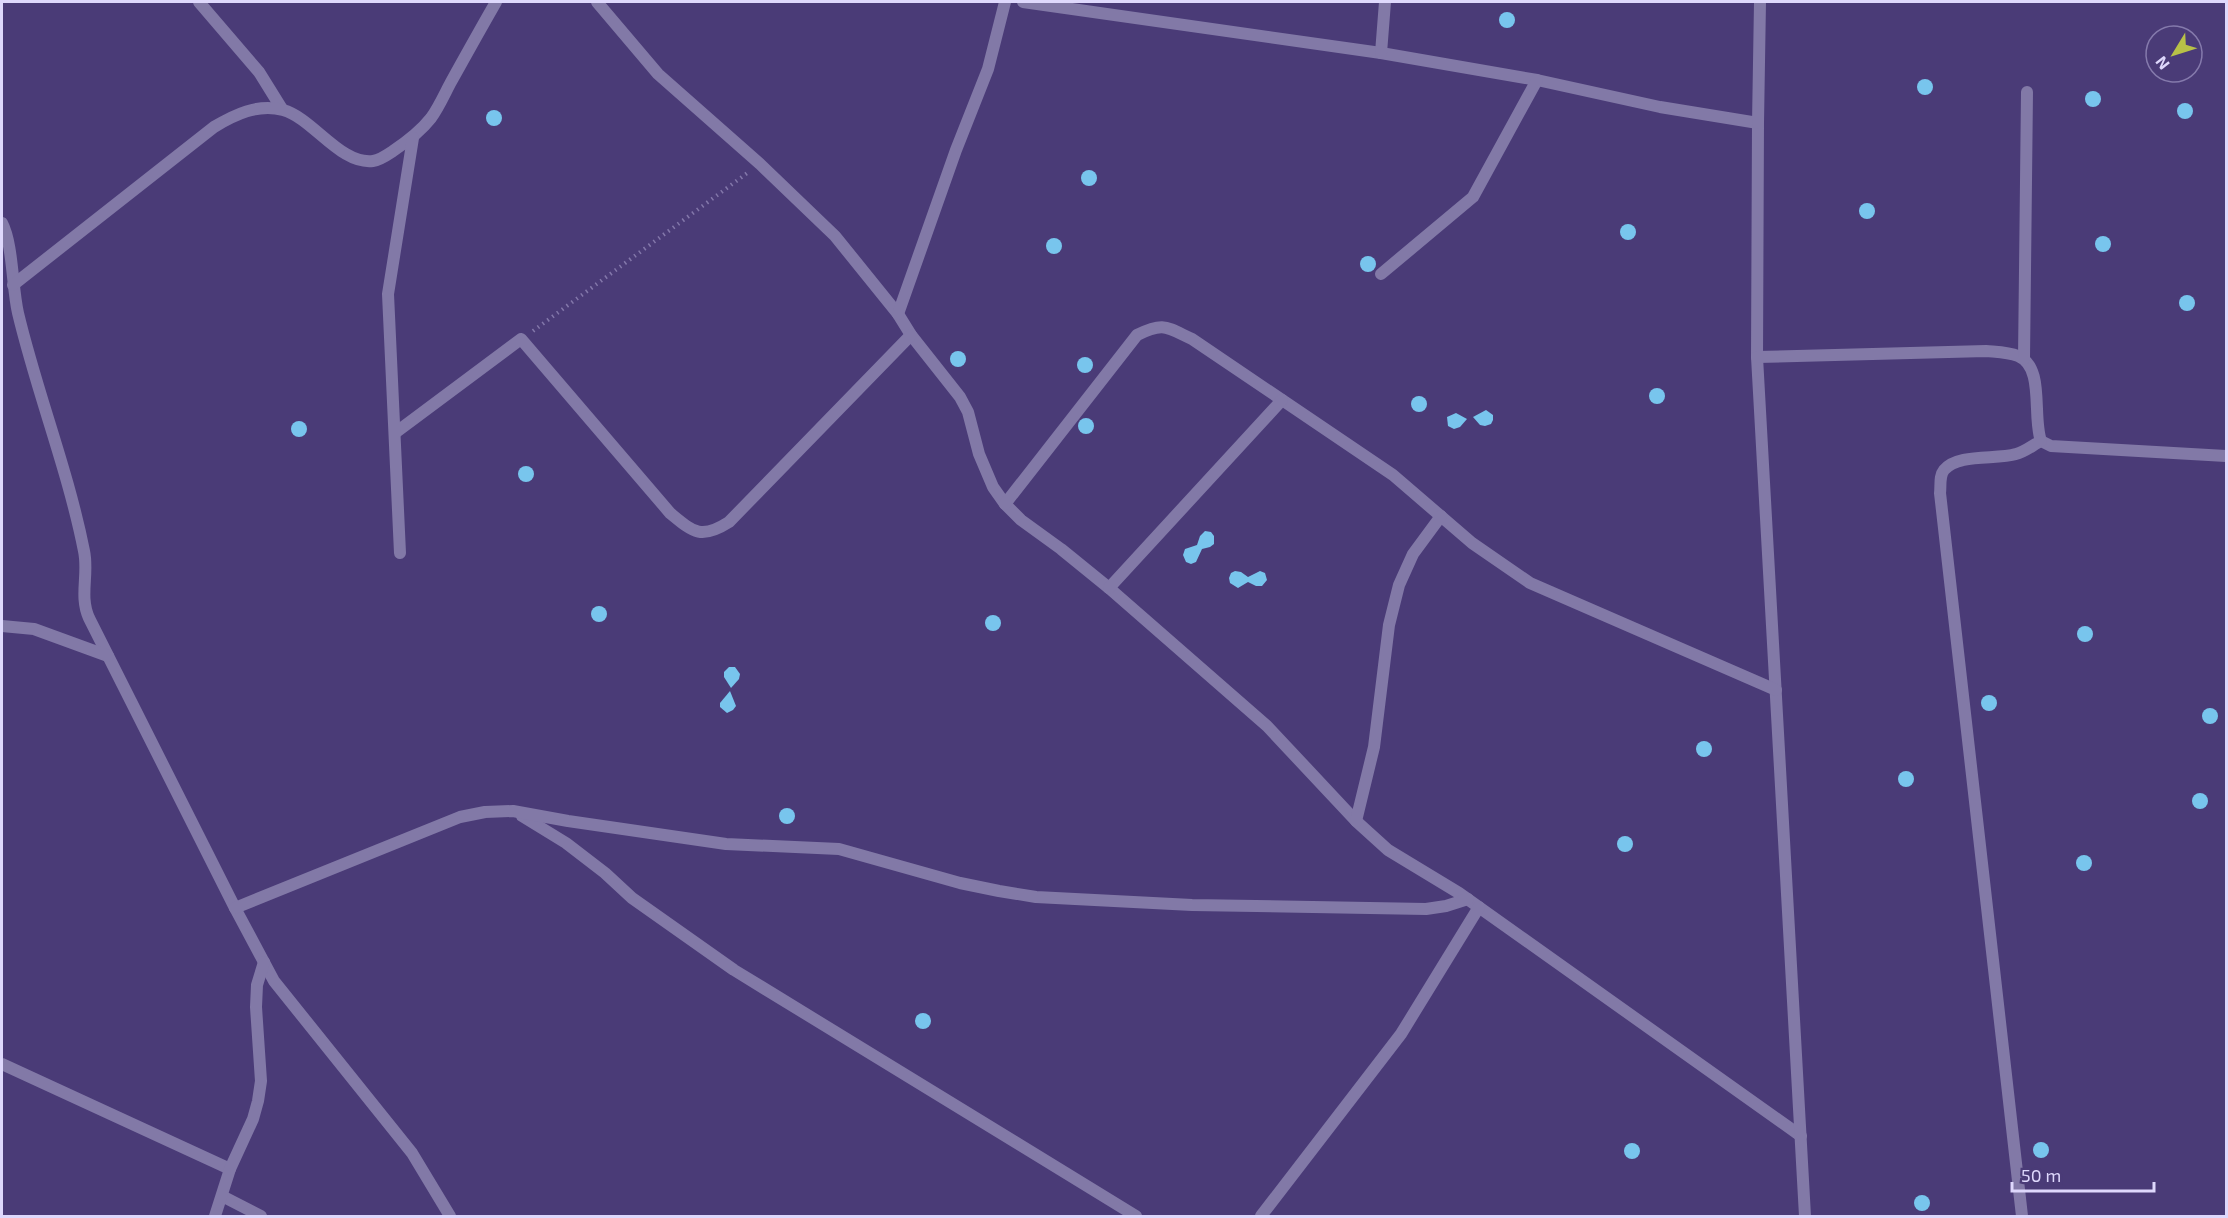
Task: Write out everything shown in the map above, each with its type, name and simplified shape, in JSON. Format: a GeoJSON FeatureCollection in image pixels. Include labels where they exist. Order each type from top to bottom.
{"type":"FeatureCollection","features":[{"type":"Feature","properties":{"kind":"street"},"geometry":{"type":"LineString","coordinates":[[199,2],[260,72],[282,109]]}},
{"type":"Feature","properties":{"kind":"street"},"geometry":{"type":"LineString","coordinates":[[13,285],[214,127],[250,110],[282,109],[292,113],[346,154],[363,161],[375,161],[413,138],[431,117],[496,2]]}},
{"type":"Feature","properties":{"kind":"street"},"geometry":{"type":"LineString","coordinates":[[597,2],[658,74],[760,164],[835,236],[898,314],[911,335],[960,398],[968,412],[979,454],[993,487],[1005,504],[1021,520],[1109,588],[1267,726],[1356,821],[1388,850],[1468,899],[1800,1136]]}},
{"type":"Feature","properties":{"kind":"street"},"geometry":{"type":"LineString","coordinates":[[898,314],[988,69],[1005,2]]}},
{"type":"Feature","properties":{"kind":"street"},"geometry":{"type":"LineString","coordinates":[[1023,2],[1381,53],[1537,80],[1660,107],[1758,123]]}},
{"type":"Feature","properties":{"kind":"street"},"geometry":{"type":"LineString","coordinates":[[1381,53],[1385,2]]}},
{"type":"Feature","properties":{"kind":"street"},"geometry":{"type":"LineString","coordinates":[[1760,2],[1757,357],[1805,1216]]}},
{"type":"Feature","properties":{"kind":"street"},"geometry":{"type":"LineString","coordinates":[[1381,274],[1473,197],[1537,80]]}},
{"type":"Feature","properties":{"kind":"street"},"geometry":{"type":"LineString","coordinates":[[2026,92],[2024,359],[2034,374],[2037,429],[2041,441],[2051,446],[2065,448],[2226,456]]}},
{"type":"Feature","properties":{"kind":"street"},"geometry":{"type":"LineString","coordinates":[[400,553],[388,294],[413,138]]}},
{"type":"Feature","properties":{"kind":"street"},"geometry":{"type":"LineString","coordinates":[[2,223],[9,245],[18,313],[75,508],[85,555],[83,596],[86,610],[274,981],[412,1153],[450,1216]]}},
{"type":"Feature","properties":{"kind":"street"},"geometry":{"type":"LineString","coordinates":[[1005,504],[1137,335],[1155,327],[1168,328],[1192,339],[1393,474],[1472,543],[1530,583],[1776,690]]}},
{"type":"Feature","properties":{"kind":"street"},"geometry":{"type":"LineString","coordinates":[[395,433],[521,339],[669,513],[692,531],[705,533],[716,530],[729,522],[911,335]]}},
{"type":"Feature","properties":{"kind":"street"},"geometry":{"type":"LineString","coordinates":[[1757,357],[1986,351],[2008,353],[2024,359]]}},
{"type":"Feature","properties":{"kind":"street"},"geometry":{"type":"LineString","coordinates":[[1109,588],[1282,400]]}},
{"type":"Feature","properties":{"kind":"street"},"geometry":{"type":"LineString","coordinates":[[2022,1216],[1944,529],[1941,478],[1944,470],[1953,463],[2017,454],[2041,441]]}},
{"type":"Feature","properties":{"kind":"street"},"geometry":{"type":"LineString","coordinates":[[1356,821],[1374,747],[1389,625],[1397,595],[1413,554],[1441,516]]}},
{"type":"Feature","properties":{"kind":"street"},"geometry":{"type":"LineString","coordinates":[[2,626],[34,629],[108,656]]}},
{"type":"Feature","properties":{"kind":"street"},"geometry":{"type":"LineString","coordinates":[[235,908],[460,817],[485,812],[513,811],[726,844],[839,849],[960,883],[1036,897],[1192,905],[1426,909],[1468,899]]}},
{"type":"Feature","properties":{"kind":"street"},"geometry":{"type":"LineString","coordinates":[[513,811],[566,843],[605,873],[632,898],[734,970],[1136,1216]]}},
{"type":"Feature","properties":{"kind":"street"},"geometry":{"type":"LineString","coordinates":[[1261,1216],[1401,1034],[1479,907]]}},
{"type":"Feature","properties":{"kind":"street"},"geometry":{"type":"LineString","coordinates":[[215,1216],[230,1169],[253,1119],[258,1101],[261,1081],[256,996],[264,962]]}},
{"type":"Feature","properties":{"kind":"street"},"geometry":{"type":"LineString","coordinates":[[2,1064],[230,1169]]}},
{"type":"Feature","properties":{"kind":"street"},"geometry":{"type":"LineString","coordinates":[[222,1196],[261,1216]]}},
{"type":"Feature","properties":{"kind":"path"},"geometry":{"type":"LineString","coordinates":[[521,339],[760,164]]}},
{"type":"Feature","properties":{"kind":"building"},"geometry":{"type":"Polygon","coordinates":[[[1504,12],[1510,12],[1515,20],[1513,26],[1504,28],[1499,23],[1499,17],[1504,12]]]}},
{"type":"Feature","properties":{"kind":"building"},"geometry":{"type":"Polygon","coordinates":[[[1925,79],[1931,81],[1933,87],[1931,93],[1925,95],[1919,93],[1917,87],[1919,81],[1925,79]]]}},
{"type":"Feature","properties":{"kind":"building"},"geometry":{"type":"Polygon","coordinates":[[[2093,91],[2099,93],[2101,99],[2099,105],[2093,107],[2087,105],[2085,99],[2087,93],[2093,91]]]}},
{"type":"Feature","properties":{"kind":"building"},"geometry":{"type":"Polygon","coordinates":[[[2185,103],[2191,105],[2193,111],[2191,117],[2185,119],[2179,117],[2177,111],[2179,105],[2185,103]]]}},
{"type":"Feature","properties":{"kind":"building"},"geometry":{"type":"Polygon","coordinates":[[[494,110],[500,112],[502,118],[500,124],[494,126],[488,124],[486,118],[488,112],[494,110]]]}},
{"type":"Feature","properties":{"kind":"building"},"geometry":{"type":"Polygon","coordinates":[[[1089,170],[1095,172],[1097,178],[1095,184],[1089,186],[1083,184],[1081,178],[1083,172],[1089,170]]]}},
{"type":"Feature","properties":{"kind":"building"},"geometry":{"type":"Polygon","coordinates":[[[1867,203],[1873,205],[1875,211],[1873,217],[1867,219],[1861,217],[1859,211],[1861,205],[1867,203]]]}},
{"type":"Feature","properties":{"kind":"building"},"geometry":{"type":"Polygon","coordinates":[[[1628,224],[1634,226],[1636,232],[1634,238],[1628,240],[1622,238],[1620,232],[1622,226],[1628,224]]]}},
{"type":"Feature","properties":{"kind":"building"},"geometry":{"type":"Polygon","coordinates":[[[2103,236],[2109,238],[2111,244],[2109,250],[2103,252],[2097,250],[2095,244],[2097,238],[2103,236]]]}},
{"type":"Feature","properties":{"kind":"building"},"geometry":{"type":"Polygon","coordinates":[[[1054,238],[1060,240],[1062,246],[1060,252],[1054,254],[1048,252],[1046,246],[1048,240],[1054,238]]]}},
{"type":"Feature","properties":{"kind":"building"},"geometry":{"type":"Polygon","coordinates":[[[1368,256],[1374,258],[1376,264],[1374,270],[1368,272],[1362,270],[1360,264],[1362,258],[1368,256]]]}},
{"type":"Feature","properties":{"kind":"building"},"geometry":{"type":"Polygon","coordinates":[[[2187,295],[2193,297],[2195,303],[2193,309],[2187,311],[2181,309],[2179,303],[2181,297],[2187,295]]]}},
{"type":"Feature","properties":{"kind":"building"},"geometry":{"type":"Polygon","coordinates":[[[958,351],[964,353],[966,359],[964,365],[958,367],[952,365],[950,359],[952,353],[958,351]]]}},
{"type":"Feature","properties":{"kind":"building"},"geometry":{"type":"Polygon","coordinates":[[[1085,357],[1091,359],[1093,365],[1091,371],[1085,373],[1079,371],[1077,365],[1079,359],[1085,357]]]}},
{"type":"Feature","properties":{"kind":"building"},"geometry":{"type":"Polygon","coordinates":[[[1657,388],[1663,390],[1665,396],[1663,402],[1657,404],[1651,402],[1649,396],[1651,390],[1657,388]]]}},
{"type":"Feature","properties":{"kind":"building"},"geometry":{"type":"Polygon","coordinates":[[[1416,396],[1422,396],[1427,404],[1425,410],[1416,412],[1411,407],[1411,401],[1416,396]]]}},
{"type":"Feature","properties":{"kind":"building"},"geometry":{"type":"Polygon","coordinates":[[[1486,410],[1493,415],[1493,420],[1491,424],[1480,425],[1473,417],[1486,410]]]}},
{"type":"Feature","properties":{"kind":"building"},"geometry":{"type":"Polygon","coordinates":[[[1456,413],[1467,419],[1460,427],[1454,429],[1448,426],[1447,417],[1456,413]]]}},
{"type":"Feature","properties":{"kind":"building"},"geometry":{"type":"Polygon","coordinates":[[[1083,418],[1089,418],[1094,426],[1092,432],[1083,434],[1078,429],[1078,423],[1083,418]]]}},
{"type":"Feature","properties":{"kind":"building"},"geometry":{"type":"Polygon","coordinates":[[[296,421],[302,421],[307,429],[305,435],[296,437],[291,432],[291,426],[296,421]]]}},
{"type":"Feature","properties":{"kind":"building"},"geometry":{"type":"Polygon","coordinates":[[[526,466],[532,468],[534,474],[532,480],[526,482],[520,480],[518,474],[520,468],[526,466]]]}},
{"type":"Feature","properties":{"kind":"building"},"geometry":{"type":"Polygon","coordinates":[[[1205,531],[1211,532],[1214,536],[1214,544],[1202,549],[1196,562],[1191,564],[1186,562],[1183,555],[1185,549],[1197,545],[1200,536],[1205,531]]]}},
{"type":"Feature","properties":{"kind":"building"},"geometry":{"type":"Polygon","coordinates":[[[1235,571],[1248,577],[1260,571],[1265,573],[1267,580],[1262,586],[1248,582],[1238,588],[1230,583],[1229,578],[1235,571]]]}},
{"type":"Feature","properties":{"kind":"building"},"geometry":{"type":"Polygon","coordinates":[[[599,606],[605,608],[607,614],[605,620],[599,622],[593,620],[591,614],[593,608],[599,606]]]}},
{"type":"Feature","properties":{"kind":"building"},"geometry":{"type":"Polygon","coordinates":[[[993,615],[999,617],[1001,623],[999,629],[993,631],[987,629],[985,623],[987,617],[993,615]]]}},
{"type":"Feature","properties":{"kind":"building"},"geometry":{"type":"Polygon","coordinates":[[[2082,626],[2088,626],[2093,634],[2091,640],[2082,642],[2077,637],[2077,631],[2082,626]]]}},
{"type":"Feature","properties":{"kind":"building"},"geometry":{"type":"Polygon","coordinates":[[[729,667],[735,667],[740,674],[739,679],[731,688],[724,677],[724,672],[729,667]]]}},
{"type":"Feature","properties":{"kind":"building"},"geometry":{"type":"Polygon","coordinates":[[[730,691],[736,706],[727,713],[720,707],[720,703],[730,691]]]}},
{"type":"Feature","properties":{"kind":"building"},"geometry":{"type":"Polygon","coordinates":[[[1989,695],[1995,697],[1997,703],[1995,709],[1989,711],[1983,709],[1981,703],[1983,697],[1989,695]]]}},
{"type":"Feature","properties":{"kind":"building"},"geometry":{"type":"Polygon","coordinates":[[[2210,708],[2216,710],[2218,716],[2216,722],[2210,724],[2204,722],[2202,716],[2204,710],[2210,708]]]}},
{"type":"Feature","properties":{"kind":"building"},"geometry":{"type":"Polygon","coordinates":[[[1704,741],[1710,743],[1712,749],[1710,755],[1704,757],[1698,755],[1696,749],[1698,743],[1704,741]]]}},
{"type":"Feature","properties":{"kind":"building"},"geometry":{"type":"Polygon","coordinates":[[[1906,771],[1912,773],[1914,779],[1912,785],[1906,787],[1900,785],[1898,779],[1900,773],[1906,771]]]}},
{"type":"Feature","properties":{"kind":"building"},"geometry":{"type":"Polygon","coordinates":[[[2200,793],[2206,795],[2208,801],[2206,807],[2200,809],[2194,807],[2192,801],[2194,795],[2200,793]]]}},
{"type":"Feature","properties":{"kind":"building"},"geometry":{"type":"Polygon","coordinates":[[[787,808],[793,810],[795,816],[793,822],[787,824],[781,822],[779,816],[781,810],[787,808]]]}},
{"type":"Feature","properties":{"kind":"building"},"geometry":{"type":"Polygon","coordinates":[[[1625,836],[1631,838],[1633,844],[1631,850],[1625,852],[1619,850],[1617,844],[1619,838],[1625,836]]]}},
{"type":"Feature","properties":{"kind":"building"},"geometry":{"type":"Polygon","coordinates":[[[2084,855],[2090,857],[2092,863],[2090,869],[2084,871],[2078,869],[2076,863],[2078,857],[2084,855]]]}},
{"type":"Feature","properties":{"kind":"building"},"geometry":{"type":"Polygon","coordinates":[[[923,1013],[929,1015],[931,1021],[929,1027],[923,1029],[917,1027],[915,1021],[917,1015],[923,1013]]]}},
{"type":"Feature","properties":{"kind":"building"},"geometry":{"type":"Polygon","coordinates":[[[2038,1142],[2044,1142],[2049,1150],[2047,1156],[2038,1158],[2033,1153],[2033,1147],[2038,1142]]]}},
{"type":"Feature","properties":{"kind":"building"},"geometry":{"type":"Polygon","coordinates":[[[1632,1143],[1638,1145],[1640,1151],[1638,1157],[1632,1159],[1626,1157],[1624,1151],[1626,1145],[1632,1143]]]}},
{"type":"Feature","properties":{"kind":"building"},"geometry":{"type":"Polygon","coordinates":[[[1922,1195],[1928,1197],[1930,1203],[1928,1209],[1922,1211],[1916,1209],[1914,1203],[1916,1197],[1922,1195]]]}}]}
